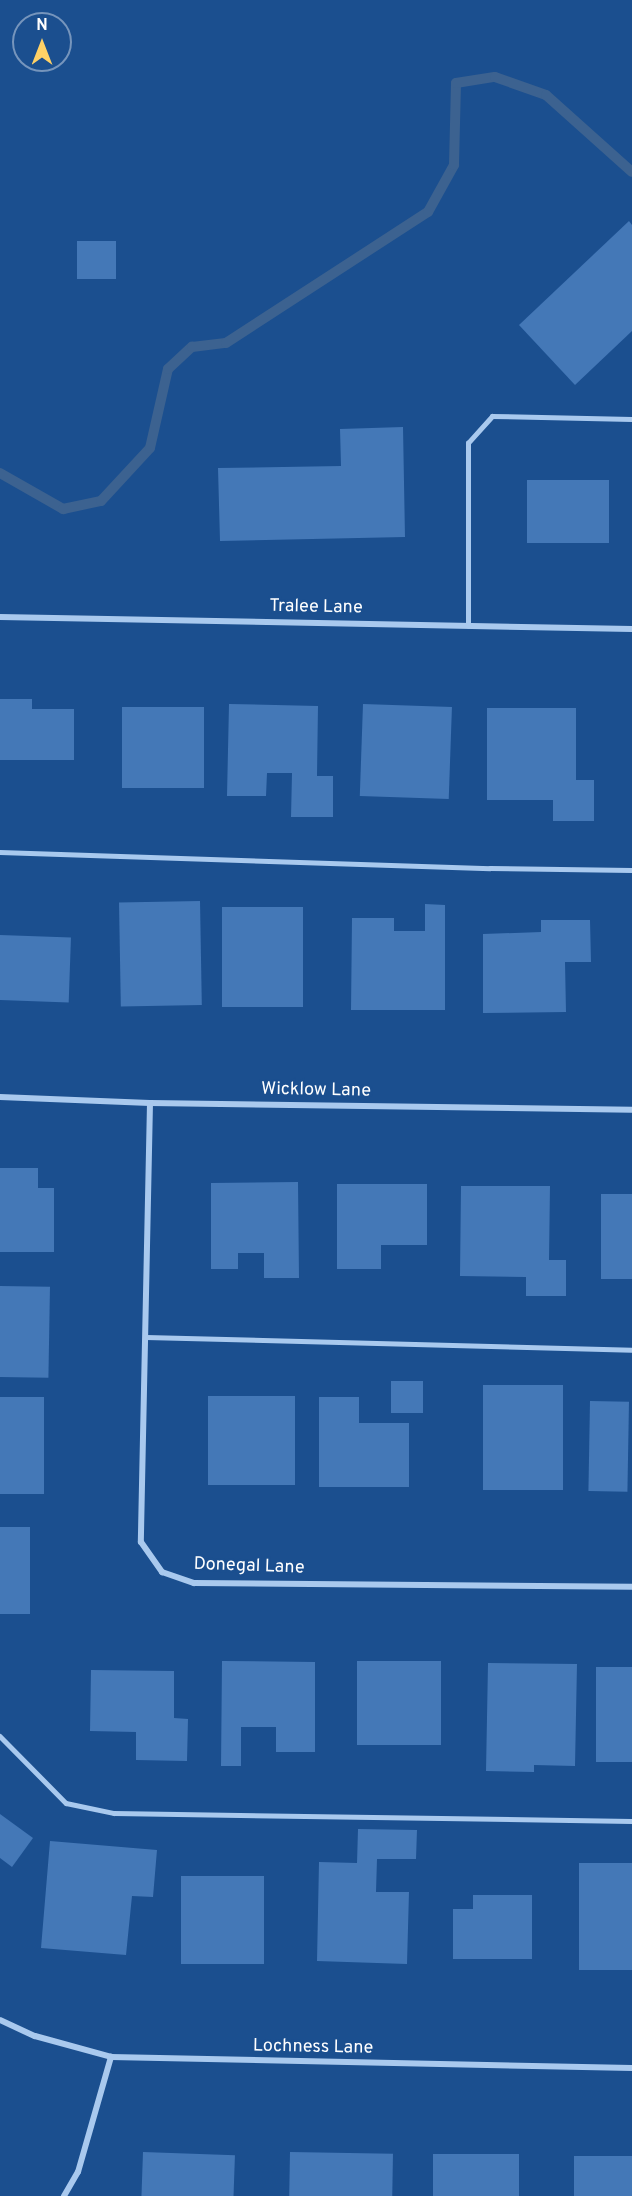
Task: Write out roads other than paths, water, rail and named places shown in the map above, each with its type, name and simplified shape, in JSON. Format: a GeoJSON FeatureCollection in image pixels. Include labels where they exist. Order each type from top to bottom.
{"type":"FeatureCollection","features":[{"type":"Feature","properties":{"kind":"street","name":"Tralee Lane"},"geometry":{"type":"LineString","coordinates":[[0,617],[632,628]]}},
{"type":"Feature","properties":{"kind":"street","name":"Wicklow Lane"},"geometry":{"type":"LineString","coordinates":[[0,1097],[150,1103],[632,1110]]}},
{"type":"Feature","properties":{"kind":"street","name":"Donegal Lane"},"geometry":{"type":"LineString","coordinates":[[150,1103],[141,1542],[162,1572],[194,1583],[632,1587]]}},
{"type":"Feature","properties":{"kind":"street","name":"Lochness Lane"},"geometry":{"type":"LineString","coordinates":[[0,2020],[35,2036],[111,2057],[632,2068]]}},
{"type":"Feature","properties":{"kind":"street"},"geometry":{"type":"LineString","coordinates":[[64,2196],[78,2172],[111,2057]]}},
{"type":"Feature","properties":{"kind":"lane"},"geometry":{"type":"LineString","coordinates":[[468,626],[468,442],[492,417],[632,419]]}},
{"type":"Feature","properties":{"kind":"lane"},"geometry":{"type":"LineString","coordinates":[[0,852],[490,868],[632,870]]}},
{"type":"Feature","properties":{"kind":"lane"},"geometry":{"type":"LineString","coordinates":[[146,1337],[632,1350]]}},
{"type":"Feature","properties":{"kind":"lane"},"geometry":{"type":"LineString","coordinates":[[0,1736],[66,1803],[114,1813],[632,1821]]}},
{"type":"Feature","properties":{"kind":"waterway"},"geometry":{"type":"LineString","coordinates":[[0,473],[63,509],[101,501],[150,448],[168,369],[192,347],[226,343],[428,212],[454,165],[456,83],[495,77],[546,95],[632,172]]}}]}
